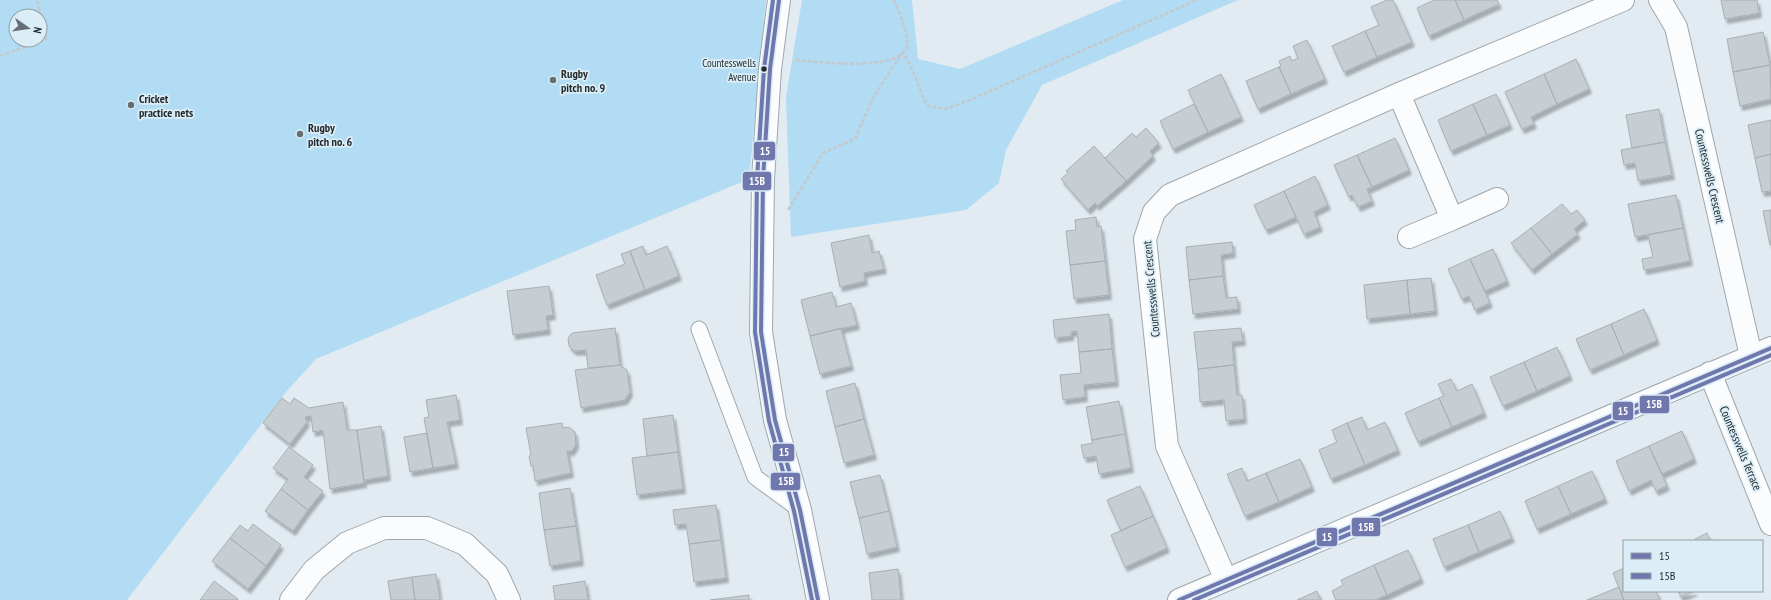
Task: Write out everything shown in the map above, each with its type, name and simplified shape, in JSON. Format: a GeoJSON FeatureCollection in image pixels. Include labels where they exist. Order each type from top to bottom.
{"type":"FeatureCollection","features":[{"type":"Feature","properties":{"kind":"street"},"geometry":{"type":"LineString","coordinates":[[779,0],[770,69],[763,180],[761,332],[775,420],[800,510],[818,600]]}},
{"type":"Feature","properties":{"kind":"street","name":"Countesswells Crescent"},"geometry":{"type":"LineString","coordinates":[[1226,580],[1167,446],[1145,239],[1154,212],[1170,195],[1399,94],[1623,0]]}},
{"type":"Feature","properties":{"kind":"street","name":"Countesswells Crescent"},"geometry":{"type":"LineString","coordinates":[[1660,0],[1676,27],[1761,352]]}},
{"type":"Feature","properties":{"kind":"street"},"geometry":{"type":"LineString","coordinates":[[1399,94],[1452,219]]}},
{"type":"Feature","properties":{"kind":"street"},"geometry":{"type":"LineString","coordinates":[[1409,237],[1497,199]]}},
{"type":"Feature","properties":{"kind":"street"},"geometry":{"type":"LineString","coordinates":[[1181,600],[1761,352]]}},
{"type":"Feature","properties":{"kind":"street","name":"Countesswells Terrace"},"geometry":{"type":"LineString","coordinates":[[1710,373],[1771,524]]}},
{"type":"Feature","properties":{"kind":"street"},"geometry":{"type":"LineString","coordinates":[[291,600],[314,570],[348,543],[384,528],[427,528],[466,544],[497,574],[510,600]]}},
{"type":"Feature","properties":{"kind":"lane"},"geometry":{"type":"LineString","coordinates":[[699,329],[754,477],[800,510]]}},
{"type":"Feature","properties":{"kind":"path"},"geometry":{"type":"LineString","coordinates":[[0,56],[46,39],[37,0]]}},
{"type":"Feature","properties":{"kind":"path"},"geometry":{"type":"LineString","coordinates":[[762,228],[790,208],[823,153],[855,139],[873,98],[907,47],[908,38],[894,0]]}},
{"type":"Feature","properties":{"kind":"path"},"geometry":{"type":"LineString","coordinates":[[902,53],[914,70],[921,95],[928,106],[945,108],[970,100],[1197,0]]}},
{"type":"Feature","properties":{"kind":"path"},"geometry":{"type":"LineString","coordinates":[[770,69],[786,69],[792,60],[828,64],[858,64],[891,59],[902,53]]}},
{"type":"Feature","properties":{"kind":"shaded area"},"geometry":{"type":"Polygon","coordinates":[[[0,0],[766,0],[749,179],[316,359],[286,392],[127,600],[0,600],[0,0]]]}},
{"type":"Feature","properties":{"kind":"shaded area"},"geometry":{"type":"Polygon","coordinates":[[[802,0],[912,0],[918,59],[960,69],[1123,0],[1238,0],[1042,85],[1006,150],[999,183],[966,210],[791,237],[786,97],[802,0]]]}},
{"type":"Feature","properties":{"kind":"building"},"geometry":{"type":"Polygon","coordinates":[[[1387,0],[1393,0],[1412,42],[1377,57],[1365,31],[1379,25],[1371,7],[1387,0]]]}},
{"type":"Feature","properties":{"kind":"building"},"geometry":{"type":"Polygon","coordinates":[[[1434,0],[1455,0],[1464,20],[1429,36],[1417,8],[1434,0]]]}},
{"type":"Feature","properties":{"kind":"building"},"geometry":{"type":"Polygon","coordinates":[[[1455,0],[1497,0],[1499,4],[1464,20],[1455,0]]]}},
{"type":"Feature","properties":{"kind":"building"},"geometry":{"type":"Polygon","coordinates":[[[1721,0],[1757,0],[1759,13],[1725,19],[1721,0]]]}},
{"type":"Feature","properties":{"kind":"building"},"geometry":{"type":"Polygon","coordinates":[[[1365,31],[1377,57],[1344,72],[1332,46],[1365,31]]]}},
{"type":"Feature","properties":{"kind":"building"},"geometry":{"type":"Polygon","coordinates":[[[1763,32],[1770,65],[1733,72],[1727,39],[1763,32]]]}},
{"type":"Feature","properties":{"kind":"building"},"geometry":{"type":"Polygon","coordinates":[[[1307,40],[1325,79],[1291,94],[1279,67],[1281,66],[1279,61],[1290,56],[1292,61],[1298,58],[1293,46],[1307,40]]]}},
{"type":"Feature","properties":{"kind":"building"},"geometry":{"type":"Polygon","coordinates":[[[1576,59],[1589,89],[1557,104],[1544,74],[1576,59]]]}},
{"type":"Feature","properties":{"kind":"building"},"geometry":{"type":"Polygon","coordinates":[[[1770,65],[1771,99],[1740,106],[1733,72],[1770,65]]]}},
{"type":"Feature","properties":{"kind":"building"},"geometry":{"type":"Polygon","coordinates":[[[1279,67],[1291,94],[1258,109],[1246,81],[1279,67]]]}},
{"type":"Feature","properties":{"kind":"building"},"geometry":{"type":"Polygon","coordinates":[[[1221,74],[1241,117],[1208,132],[1188,90],[1221,74]]]}},
{"type":"Feature","properties":{"kind":"building"},"geometry":{"type":"Polygon","coordinates":[[[1544,74],[1557,104],[1531,117],[1534,124],[1522,129],[1505,92],[1544,74]]]}},
{"type":"Feature","properties":{"kind":"building"},"geometry":{"type":"Polygon","coordinates":[[[1496,94],[1510,125],[1487,135],[1473,104],[1496,94]]]}},
{"type":"Feature","properties":{"kind":"building"},"geometry":{"type":"Polygon","coordinates":[[[1194,104],[1208,132],[1173,149],[1160,121],[1194,104]]]}},
{"type":"Feature","properties":{"kind":"building"},"geometry":{"type":"Polygon","coordinates":[[[1473,104],[1487,135],[1451,151],[1438,120],[1473,104]]]}},
{"type":"Feature","properties":{"kind":"building"},"geometry":{"type":"Polygon","coordinates":[[[1659,109],[1665,142],[1632,148],[1626,115],[1659,109]]]}},
{"type":"Feature","properties":{"kind":"building"},"geometry":{"type":"Polygon","coordinates":[[[1771,120],[1771,154],[1755,158],[1748,125],[1771,120]]]}},
{"type":"Feature","properties":{"kind":"building"},"geometry":{"type":"Polygon","coordinates":[[[1146,128],[1159,143],[1150,151],[1153,156],[1126,181],[1105,158],[1132,133],[1136,137],[1146,128]]]}},
{"type":"Feature","properties":{"kind":"building"},"geometry":{"type":"Polygon","coordinates":[[[1395,138],[1409,170],[1372,187],[1357,155],[1395,138]]]}},
{"type":"Feature","properties":{"kind":"building"},"geometry":{"type":"Polygon","coordinates":[[[1665,142],[1672,175],[1638,181],[1635,163],[1624,165],[1621,150],[1665,142]]]}},
{"type":"Feature","properties":{"kind":"building"},"geometry":{"type":"Polygon","coordinates":[[[1094,146],[1126,181],[1097,206],[1095,203],[1088,210],[1061,179],[1068,173],[1066,171],[1094,146]]]}},
{"type":"Feature","properties":{"kind":"building"},"geometry":{"type":"Polygon","coordinates":[[[1771,154],[1771,191],[1762,192],[1755,158],[1771,154]]]}},
{"type":"Feature","properties":{"kind":"building"},"geometry":{"type":"Polygon","coordinates":[[[1357,155],[1372,187],[1367,189],[1372,201],[1358,207],[1352,195],[1349,197],[1334,165],[1357,155]]]}},
{"type":"Feature","properties":{"kind":"building"},"geometry":{"type":"Polygon","coordinates":[[[1315,176],[1328,205],[1314,212],[1320,227],[1304,234],[1284,191],[1315,176]]]}},
{"type":"Feature","properties":{"kind":"building"},"geometry":{"type":"Polygon","coordinates":[[[1284,191],[1296,217],[1266,230],[1254,205],[1284,191]]]}},
{"type":"Feature","properties":{"kind":"building"},"geometry":{"type":"Polygon","coordinates":[[[1676,195],[1683,228],[1635,237],[1628,204],[1676,195]]]}},
{"type":"Feature","properties":{"kind":"building"},"geometry":{"type":"Polygon","coordinates":[[[1562,204],[1571,214],[1577,210],[1585,220],[1574,229],[1578,234],[1552,254],[1531,228],[1562,204]]]}},
{"type":"Feature","properties":{"kind":"building"},"geometry":{"type":"Polygon","coordinates":[[[1771,210],[1771,245],[1770,245],[1763,211],[1771,210]]]}},
{"type":"Feature","properties":{"kind":"building"},"geometry":{"type":"Polygon","coordinates":[[[1096,217],[1097,227],[1101,226],[1105,261],[1070,265],[1066,231],[1076,230],[1075,220],[1096,217]]]}},
{"type":"Feature","properties":{"kind":"building"},"geometry":{"type":"Polygon","coordinates":[[[1531,228],[1552,254],[1532,270],[1511,243],[1531,228]]]}},
{"type":"Feature","properties":{"kind":"building"},"geometry":{"type":"Polygon","coordinates":[[[1683,228],[1690,261],[1644,270],[1642,259],[1653,257],[1648,235],[1683,228]]]}},
{"type":"Feature","properties":{"kind":"building"},"geometry":{"type":"Polygon","coordinates":[[[869,235],[872,253],[879,251],[884,269],[864,273],[865,281],[840,287],[831,243],[869,235]]]}},
{"type":"Feature","properties":{"kind":"building"},"geometry":{"type":"Polygon","coordinates":[[[1232,242],[1233,253],[1221,255],[1223,276],[1189,280],[1186,247],[1232,242]]]}},
{"type":"Feature","properties":{"kind":"building"},"geometry":{"type":"Polygon","coordinates":[[[643,246],[646,255],[667,246],[679,276],[645,290],[630,251],[643,246]]]}},
{"type":"Feature","properties":{"kind":"building"},"geometry":{"type":"Polygon","coordinates":[[[1493,249],[1507,281],[1485,291],[1470,259],[1493,249]]]}},
{"type":"Feature","properties":{"kind":"building"},"geometry":{"type":"Polygon","coordinates":[[[630,251],[645,290],[607,305],[596,275],[625,264],[621,254],[630,251]]]}},
{"type":"Feature","properties":{"kind":"building"},"geometry":{"type":"Polygon","coordinates":[[[1470,259],[1490,303],[1475,310],[1469,296],[1462,299],[1448,269],[1470,259]]]}},
{"type":"Feature","properties":{"kind":"building"},"geometry":{"type":"Polygon","coordinates":[[[1105,261],[1109,295],[1074,299],[1070,265],[1105,261]]]}},
{"type":"Feature","properties":{"kind":"building"},"geometry":{"type":"Polygon","coordinates":[[[1223,276],[1226,298],[1237,297],[1238,309],[1193,314],[1189,280],[1223,276]]]}},
{"type":"Feature","properties":{"kind":"building"},"geometry":{"type":"Polygon","coordinates":[[[1431,278],[1435,311],[1410,314],[1407,280],[1431,278]]]}},
{"type":"Feature","properties":{"kind":"building"},"geometry":{"type":"Polygon","coordinates":[[[1407,280],[1410,314],[1367,319],[1364,285],[1407,280]]]}},
{"type":"Feature","properties":{"kind":"building"},"geometry":{"type":"Polygon","coordinates":[[[549,286],[553,315],[546,316],[548,330],[513,335],[507,291],[549,286]]]}},
{"type":"Feature","properties":{"kind":"building"},"geometry":{"type":"Polygon","coordinates":[[[832,292],[836,307],[851,303],[857,325],[810,336],[801,300],[832,292]]]}},
{"type":"Feature","properties":{"kind":"building"},"geometry":{"type":"Polygon","coordinates":[[[1644,309],[1657,340],[1624,355],[1611,324],[1644,309]]]}},
{"type":"Feature","properties":{"kind":"building"},"geometry":{"type":"Polygon","coordinates":[[[1109,314],[1112,349],[1079,352],[1077,331],[1071,332],[1071,336],[1055,338],[1053,320],[1109,314]]]}},
{"type":"Feature","properties":{"kind":"building"},"geometry":{"type":"Polygon","coordinates":[[[1611,324],[1624,355],[1590,370],[1576,339],[1611,324]]]}},
{"type":"Feature","properties":{"kind":"building"},"geometry":{"type":"Polygon","coordinates":[[[615,328],[620,365],[588,368],[586,350],[574,351],[569,346],[568,338],[572,333],[615,328]]]}},
{"type":"Feature","properties":{"kind":"building"},"geometry":{"type":"Polygon","coordinates":[[[841,328],[851,366],[820,374],[810,336],[841,328]]]}},
{"type":"Feature","properties":{"kind":"building"},"geometry":{"type":"Polygon","coordinates":[[[1241,328],[1243,341],[1232,342],[1234,365],[1198,369],[1194,332],[1241,328]]]}},
{"type":"Feature","properties":{"kind":"building"},"geometry":{"type":"Polygon","coordinates":[[[1557,347],[1570,376],[1537,391],[1524,362],[1557,347]]]}},
{"type":"Feature","properties":{"kind":"building"},"geometry":{"type":"Polygon","coordinates":[[[1112,349],[1116,382],[1084,385],[1085,397],[1063,400],[1060,375],[1081,373],[1079,352],[1112,349]]]}},
{"type":"Feature","properties":{"kind":"building"},"geometry":{"type":"Polygon","coordinates":[[[1524,362],[1537,391],[1503,406],[1490,377],[1524,362]]]}},
{"type":"Feature","properties":{"kind":"building"},"geometry":{"type":"Polygon","coordinates":[[[620,365],[627,370],[630,392],[625,400],[581,408],[575,370],[620,365]]]}},
{"type":"Feature","properties":{"kind":"building"},"geometry":{"type":"Polygon","coordinates":[[[1234,365],[1237,395],[1242,395],[1244,419],[1226,421],[1224,400],[1200,402],[1198,369],[1234,365]]]}},
{"type":"Feature","properties":{"kind":"building"},"geometry":{"type":"Polygon","coordinates":[[[1451,379],[1457,391],[1472,384],[1484,413],[1452,427],[1439,398],[1444,396],[1438,384],[1451,379]]]}},
{"type":"Feature","properties":{"kind":"building"},"geometry":{"type":"Polygon","coordinates":[[[855,383],[864,419],[835,427],[826,391],[855,383]]]}},
{"type":"Feature","properties":{"kind":"building"},"geometry":{"type":"Polygon","coordinates":[[[456,395],[460,420],[447,422],[456,464],[433,468],[424,418],[429,417],[426,400],[456,395]]]}},
{"type":"Feature","properties":{"kind":"building"},"geometry":{"type":"Polygon","coordinates":[[[282,398],[290,404],[294,398],[309,408],[343,402],[347,430],[357,430],[364,483],[330,489],[323,430],[313,432],[311,416],[305,417],[307,422],[290,444],[263,423],[282,398]]]}},
{"type":"Feature","properties":{"kind":"building"},"geometry":{"type":"Polygon","coordinates":[[[1439,398],[1452,427],[1418,442],[1405,413],[1439,398]]]}},
{"type":"Feature","properties":{"kind":"building"},"geometry":{"type":"Polygon","coordinates":[[[1119,401],[1125,434],[1092,440],[1086,407],[1119,401]]]}},
{"type":"Feature","properties":{"kind":"building"},"geometry":{"type":"Polygon","coordinates":[[[673,415],[678,452],[647,456],[643,419],[673,415]]]}},
{"type":"Feature","properties":{"kind":"building"},"geometry":{"type":"Polygon","coordinates":[[[1362,417],[1367,430],[1385,422],[1398,450],[1365,465],[1347,423],[1362,417]]]}},
{"type":"Feature","properties":{"kind":"building"},"geometry":{"type":"Polygon","coordinates":[[[864,419],[874,455],[844,463],[835,427],[864,419]]]}},
{"type":"Feature","properties":{"kind":"building"},"geometry":{"type":"Polygon","coordinates":[[[562,423],[563,428],[569,427],[575,432],[576,444],[572,451],[567,451],[571,473],[535,481],[533,465],[531,466],[529,456],[531,455],[526,428],[562,423]]]}},
{"type":"Feature","properties":{"kind":"building"},"geometry":{"type":"Polygon","coordinates":[[[1347,423],[1365,465],[1331,479],[1319,450],[1337,442],[1332,430],[1347,423]]]}},
{"type":"Feature","properties":{"kind":"building"},"geometry":{"type":"Polygon","coordinates":[[[381,426],[388,476],[364,480],[357,430],[381,426]]]}},
{"type":"Feature","properties":{"kind":"building"},"geometry":{"type":"Polygon","coordinates":[[[1682,431],[1694,459],[1662,474],[1649,446],[1682,431]]]}},
{"type":"Feature","properties":{"kind":"building"},"geometry":{"type":"Polygon","coordinates":[[[427,433],[433,468],[410,472],[404,437],[427,433]]]}},
{"type":"Feature","properties":{"kind":"building"},"geometry":{"type":"Polygon","coordinates":[[[1125,434],[1131,468],[1099,474],[1096,456],[1084,458],[1081,445],[1093,443],[1092,440],[1125,434]]]}},
{"type":"Feature","properties":{"kind":"building"},"geometry":{"type":"Polygon","coordinates":[[[1649,446],[1667,486],[1656,491],[1651,480],[1629,491],[1616,461],[1649,446]]]}},
{"type":"Feature","properties":{"kind":"building"},"geometry":{"type":"Polygon","coordinates":[[[289,447],[313,465],[304,477],[323,491],[308,510],[281,489],[288,479],[273,468],[289,447]]]}},
{"type":"Feature","properties":{"kind":"building"},"geometry":{"type":"Polygon","coordinates":[[[678,452],[683,489],[637,495],[632,458],[678,452]]]}},
{"type":"Feature","properties":{"kind":"building"},"geometry":{"type":"Polygon","coordinates":[[[1300,459],[1312,487],[1279,502],[1266,473],[1300,459]]]}},
{"type":"Feature","properties":{"kind":"building"},"geometry":{"type":"Polygon","coordinates":[[[1242,468],[1247,481],[1266,473],[1279,502],[1245,516],[1227,474],[1242,468]]]}},
{"type":"Feature","properties":{"kind":"building"},"geometry":{"type":"Polygon","coordinates":[[[1592,471],[1605,499],[1571,514],[1558,486],[1592,471]]]}},
{"type":"Feature","properties":{"kind":"building"},"geometry":{"type":"Polygon","coordinates":[[[880,475],[889,511],[859,518],[850,482],[880,475]]]}},
{"type":"Feature","properties":{"kind":"building"},"geometry":{"type":"Polygon","coordinates":[[[1140,486],[1153,516],[1121,531],[1107,500],[1140,486]]]}},
{"type":"Feature","properties":{"kind":"building"},"geometry":{"type":"Polygon","coordinates":[[[1558,486],[1571,514],[1537,529],[1525,501],[1558,486]]]}},
{"type":"Feature","properties":{"kind":"building"},"geometry":{"type":"Polygon","coordinates":[[[570,488],[576,526],[544,530],[539,493],[570,488]]]}},
{"type":"Feature","properties":{"kind":"building"},"geometry":{"type":"Polygon","coordinates":[[[281,489],[308,510],[293,531],[265,511],[281,489]]]}},
{"type":"Feature","properties":{"kind":"building"},"geometry":{"type":"Polygon","coordinates":[[[716,505],[721,540],[689,544],[686,524],[675,525],[673,510],[716,505]]]}},
{"type":"Feature","properties":{"kind":"building"},"geometry":{"type":"Polygon","coordinates":[[[889,511],[897,547],[867,554],[859,518],[889,511]]]}},
{"type":"Feature","properties":{"kind":"building"},"geometry":{"type":"Polygon","coordinates":[[[1500,511],[1512,538],[1479,552],[1468,525],[1500,511]]]}},
{"type":"Feature","properties":{"kind":"building"},"geometry":{"type":"Polygon","coordinates":[[[1153,516],[1167,548],[1125,567],[1111,535],[1153,516]]]}},
{"type":"Feature","properties":{"kind":"building"},"geometry":{"type":"Polygon","coordinates":[[[253,524],[281,545],[266,566],[230,538],[240,525],[248,531],[253,524]]]}},
{"type":"Feature","properties":{"kind":"building"},"geometry":{"type":"Polygon","coordinates":[[[1468,525],[1479,552],[1444,567],[1433,539],[1468,525]]]}},
{"type":"Feature","properties":{"kind":"building"},"geometry":{"type":"Polygon","coordinates":[[[576,526],[581,561],[550,566],[544,530],[576,526]]]}},
{"type":"Feature","properties":{"kind":"building"},"geometry":{"type":"Polygon","coordinates":[[[1707,533],[1710,540],[1696,540],[1707,533]]]}},
{"type":"Feature","properties":{"kind":"building"},"geometry":{"type":"Polygon","coordinates":[[[230,538],[266,566],[248,589],[212,561],[230,538]]]}},
{"type":"Feature","properties":{"kind":"building"},"geometry":{"type":"Polygon","coordinates":[[[721,540],[726,578],[694,582],[689,544],[721,540]]]}},
{"type":"Feature","properties":{"kind":"building"},"geometry":{"type":"Polygon","coordinates":[[[1408,550],[1421,579],[1387,595],[1374,565],[1408,550]]]}},
{"type":"Feature","properties":{"kind":"building"},"geometry":{"type":"Polygon","coordinates":[[[1374,565],[1387,595],[1375,600],[1336,600],[1332,591],[1343,585],[1341,580],[1374,565]]]}},
{"type":"Feature","properties":{"kind":"building"},"geometry":{"type":"Polygon","coordinates":[[[1623,568],[1623,592],[1656,592],[1660,600],[1624,600],[1613,573],[1623,568]]]}},
{"type":"Feature","properties":{"kind":"building"},"geometry":{"type":"Polygon","coordinates":[[[898,569],[901,600],[872,600],[869,573],[898,569]]]}},
{"type":"Feature","properties":{"kind":"building"},"geometry":{"type":"Polygon","coordinates":[[[436,574],[440,600],[415,600],[412,577],[436,574]]]}},
{"type":"Feature","properties":{"kind":"building"},"geometry":{"type":"Polygon","coordinates":[[[412,577],[415,600],[391,600],[388,581],[412,577]]]}},
{"type":"Feature","properties":{"kind":"building"},"geometry":{"type":"Polygon","coordinates":[[[214,581],[238,599],[200,600],[214,581]]]}},
{"type":"Feature","properties":{"kind":"building"},"geometry":{"type":"Polygon","coordinates":[[[585,581],[588,600],[555,600],[553,586],[585,581]]]}},
{"type":"Feature","properties":{"kind":"building"},"geometry":{"type":"Polygon","coordinates":[[[1619,587],[1624,600],[1587,600],[1619,587]]]}},
{"type":"Feature","properties":{"kind":"building"},"geometry":{"type":"Polygon","coordinates":[[[1317,591],[1321,600],[1297,600],[1317,591]]]}},
{"type":"Feature","properties":{"kind":"building"},"geometry":{"type":"Polygon","coordinates":[[[1678,592],[1693,592],[1681,597],[1678,592]]]}},
{"type":"Feature","properties":{"kind":"building"},"geometry":{"type":"Polygon","coordinates":[[[749,595],[749,600],[710,600],[749,595]]]}},
{"type":"Feature","properties":{"kind":"transit line","name":"15B"},"geometry":{"type":"LineString","coordinates":[[773,0],[764,69],[757,179],[755,332],[769,421],[794,511],[812,600]]}},
{"type":"Feature","properties":{"kind":"transit line","name":"15"},"geometry":{"type":"LineString","coordinates":[[779,0],[770,69],[763,179],[761,332],[775,420],[800,510],[818,600]]}},
{"type":"Feature","properties":{"kind":"transit line","name":"15"},"geometry":{"type":"LineString","coordinates":[[1179,600],[1771,348]]}},
{"type":"Feature","properties":{"kind":"transit line","name":"15B"},"geometry":{"type":"LineString","coordinates":[[1194,600],[1771,355]]}},
{"type":"Feature","properties":{"kind":"place","name":"Countesswells Avenue"},"geometry":{"type":"Point","coordinates":[764,69]}},
{"type":"Feature","properties":{"kind":"place","name":"Rugby pitch no. 9"},"geometry":{"type":"Point","coordinates":[553,80]}},
{"type":"Feature","properties":{"kind":"place","name":"Cricket practice nets"},"geometry":{"type":"Point","coordinates":[131,105]}},
{"type":"Feature","properties":{"kind":"place","name":"Rugby pitch no. 6"},"geometry":{"type":"Point","coordinates":[300,134]}}]}
